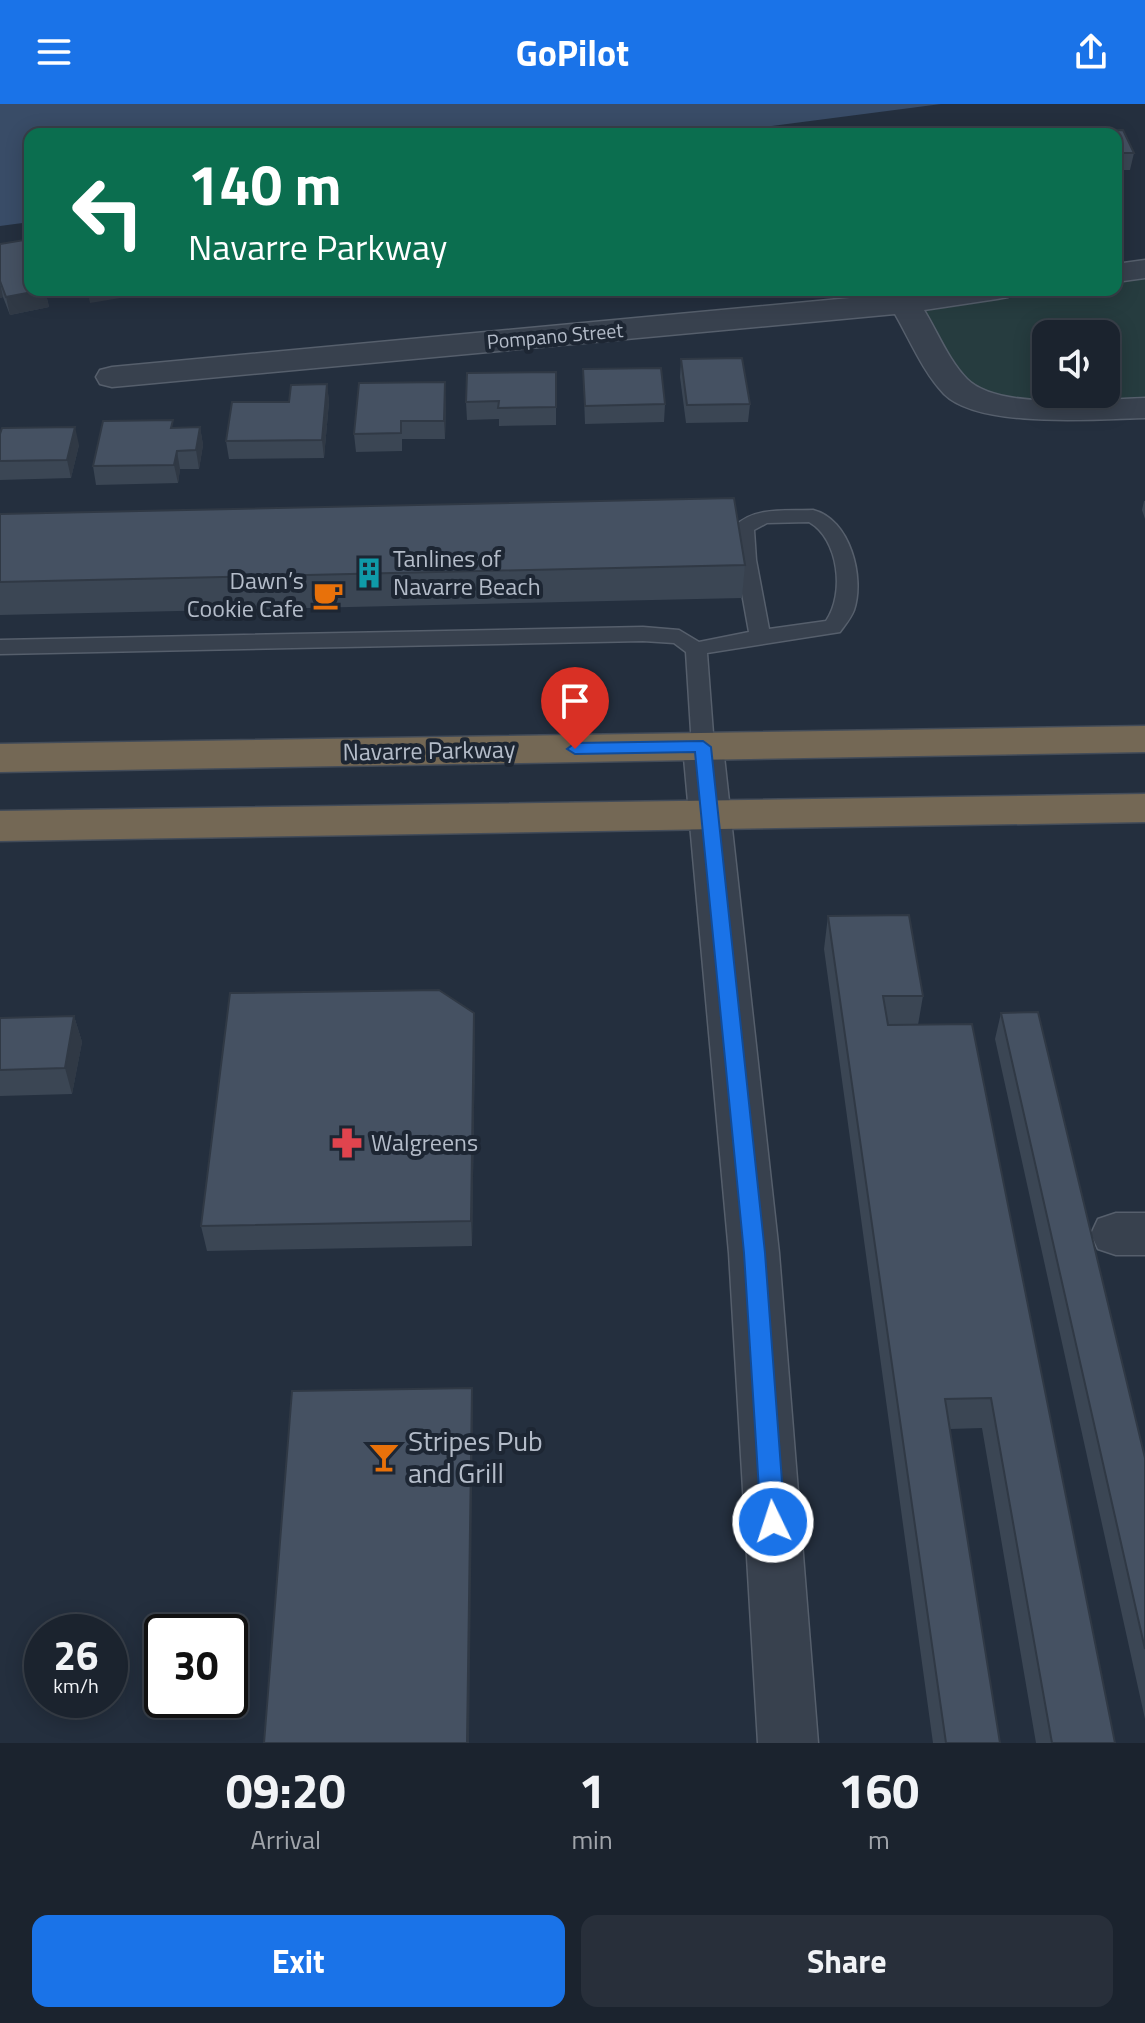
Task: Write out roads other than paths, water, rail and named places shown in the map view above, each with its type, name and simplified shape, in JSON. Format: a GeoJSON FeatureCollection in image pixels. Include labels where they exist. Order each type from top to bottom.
{"type":"FeatureCollection","features":[{"type":"Feature","properties":{"kind":"highway","name":"Navarre Parkway"},"geometry":{"type":"LineString","coordinates":[[0,758],[1145,739]]}},
{"type":"Feature","properties":{"kind":"highway"},"geometry":{"type":"LineString","coordinates":[[0,826],[1145,808]]}},
{"type":"Feature","properties":{"kind":"street"},"geometry":{"type":"LineString","coordinates":[[1122,272],[1145,269]]}},
{"type":"Feature","properties":{"kind":"street","name":"Pompano Street"},"geometry":{"type":"LineString","coordinates":[[112,377],[904,304],[957,296]]}},
{"type":"Feature","properties":{"kind":"street"},"geometry":{"type":"LineString","coordinates":[[904,304],[958,390],[986,404],[1025,409],[1145,408]]}},
{"type":"Feature","properties":{"kind":"street"},"geometry":{"type":"LineString","coordinates":[[703,747],[754,1253],[788,1743]]}},
{"type":"Feature","properties":{"kind":"lane"},"geometry":{"type":"LineString","coordinates":[[0,647],[643,634],[679,637],[696,649],[833,627],[843,612],[848,587],[841,552],[830,526],[813,516],[763,517],[744,527],[746,560],[760,637]]}},
{"type":"Feature","properties":{"kind":"lane"},"geometry":{"type":"LineString","coordinates":[[696,649],[703,747]]}},
{"type":"Feature","properties":{"kind":"water"},"geometry":{"type":"Polygon","coordinates":[[[0,104],[941,104],[756,128],[24,128],[24,223],[0,226],[0,104]]]}},
{"type":"Feature","properties":{"kind":"place","name":"Tanlines of Navarre Beach"},"geometry":{"type":"Point","coordinates":[369,573]}},
{"type":"Feature","properties":{"kind":"place","name":"Dawn’s Cookie Cafe"},"geometry":{"type":"Point","coordinates":[328,595]}},
{"type":"Feature","properties":{"kind":"place","name":"Walgreens"},"geometry":{"type":"Point","coordinates":[347,1143]}},
{"type":"Feature","properties":{"kind":"place","name":"Stripes Pub and Grill"},"geometry":{"type":"Point","coordinates":[384,1457]}}]}
